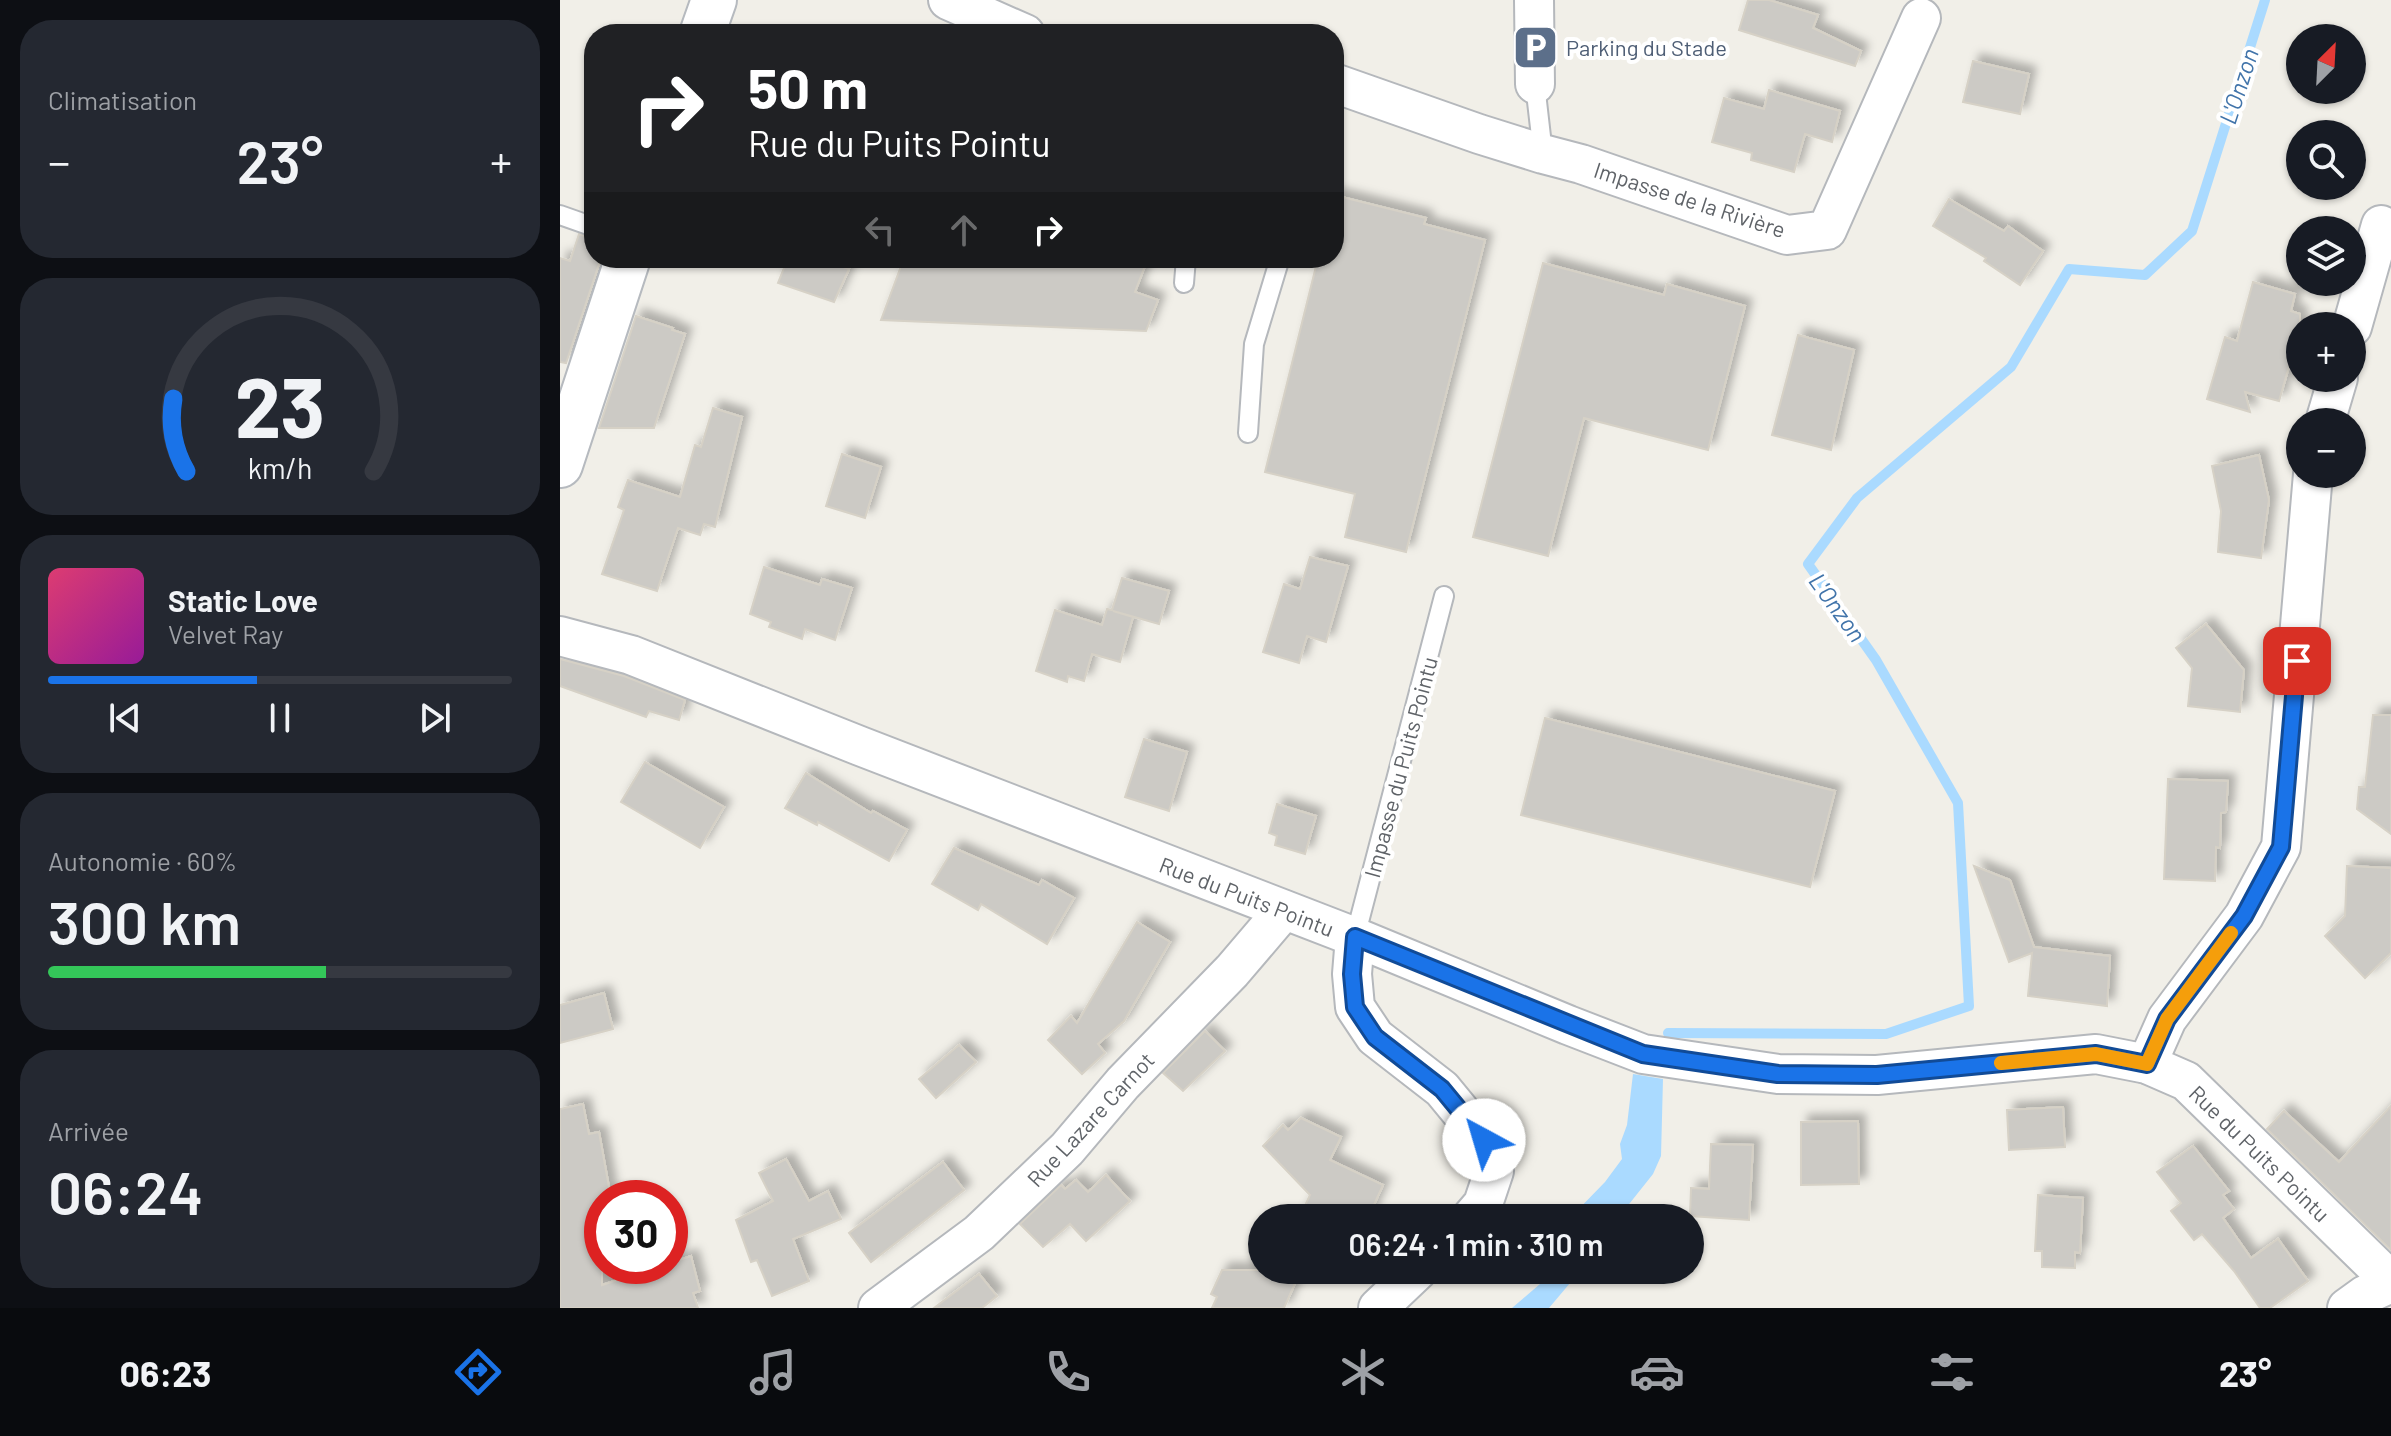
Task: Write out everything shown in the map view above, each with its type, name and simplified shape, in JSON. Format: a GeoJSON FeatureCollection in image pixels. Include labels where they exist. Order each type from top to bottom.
{"type":"FeatureCollection","features":[{"type":"Feature","properties":{"kind":"main road"},"geometry":{"type":"LineString","coordinates":[[706,24],[714,0]]}},
{"type":"Feature","properties":{"kind":"main road"},"geometry":{"type":"LineString","coordinates":[[560,465],[625,268]]}},
{"type":"Feature","properties":{"kind":"street"},"geometry":{"type":"LineString","coordinates":[[948,0],[1002,24]]}},
{"type":"Feature","properties":{"kind":"street"},"geometry":{"type":"LineString","coordinates":[[1534,0],[1535,84]]}},
{"type":"Feature","properties":{"kind":"street","name":"Impasse de la Rivière"},"geometry":{"type":"LineString","coordinates":[[1344,86],[1787,235],[1827,230],[1921,18]]}},
{"type":"Feature","properties":{"kind":"street"},"geometry":{"type":"LineString","coordinates":[[2356,312],[2381,225]]}},
{"type":"Feature","properties":{"kind":"street"},"geometry":{"type":"LineString","coordinates":[[2147,1064],[2167,1019],[2244,916],[2281,847],[2312,488]]}},
{"type":"Feature","properties":{"kind":"street","name":"Rue du Puits Pointu"},"geometry":{"type":"LineString","coordinates":[[560,636],[631,655],[1355,937],[1643,1054],[1778,1074],[1877,1075],[2096,1054],[2147,1064],[2186,1081],[2391,1282]]}},
{"type":"Feature","properties":{"kind":"street","name":"Rue Lazare Carnot"},"geometry":{"type":"LineString","coordinates":[[878,1308],[979,1233],[1067,1149],[1123,1083],[1232,971],[1284,910]]}},
{"type":"Feature","properties":{"kind":"street"},"geometry":{"type":"LineString","coordinates":[[1355,937],[1352,974],[1355,1007],[1375,1037],[1442,1089],[1484,1140],[1494,1171],[1483,1204]]}},
{"type":"Feature","properties":{"kind":"street"},"geometry":{"type":"LineString","coordinates":[[2347,1308],[2391,1282]]}},
{"type":"Feature","properties":{"kind":"street"},"geometry":{"type":"LineString","coordinates":[[1378,1308],[1403,1284]]}},
{"type":"Feature","properties":{"kind":"lane"},"geometry":{"type":"LineString","coordinates":[[1535,84],[1543,154]]}},
{"type":"Feature","properties":{"kind":"lane"},"geometry":{"type":"LineString","coordinates":[[560,215],[584,223]]}},
{"type":"Feature","properties":{"kind":"lane"},"geometry":{"type":"LineString","coordinates":[[1184,283],[1185,268]]}},
{"type":"Feature","properties":{"kind":"lane"},"geometry":{"type":"LineString","coordinates":[[1248,433],[1254,344],[1277,268]]}},
{"type":"Feature","properties":{"kind":"lane","name":"Impasse du Puits Pointu"},"geometry":{"type":"LineString","coordinates":[[1355,937],[1444,596]]}},
{"type":"Feature","properties":{"kind":"water"},"geometry":{"type":"Polygon","coordinates":[[[1633,1074],[1663,1079],[1661,1156],[1653,1174],[1629,1204],[1584,1204],[1622,1159],[1620,1144],[1627,1125],[1633,1074]]]}},
{"type":"Feature","properties":{"kind":"water"},"geometry":{"type":"Polygon","coordinates":[[[1540,1284],[1569,1284],[1549,1308],[1512,1308],[1540,1284]]]}},
{"type":"Feature","properties":{"kind":"building"},"geometry":{"type":"Polygon","coordinates":[[[1748,0],[1769,0],[1818,15],[1813,28],[1861,51],[1855,66],[1739,30],[1748,0]]]}},
{"type":"Feature","properties":{"kind":"building"},"geometry":{"type":"Polygon","coordinates":[[[1973,61],[2029,74],[2020,114],[1963,102],[1973,61]]]}},
{"type":"Feature","properties":{"kind":"building"},"geometry":{"type":"Polygon","coordinates":[[[1769,90],[1840,111],[1832,142],[1805,134],[1794,172],[1751,160],[1752,153],[1712,142],[1724,98],[1764,109],[1769,90]]]}},
{"type":"Feature","properties":{"kind":"building"},"geometry":{"type":"Polygon","coordinates":[[[1344,198],[1426,218],[1424,224],[1485,240],[1406,552],[1345,537],[1355,494],[1265,472],[1316,268],[1344,268],[1344,198]]]}},
{"type":"Feature","properties":{"kind":"building"},"geometry":{"type":"Polygon","coordinates":[[[1949,199],[2004,231],[2008,226],[2043,251],[2020,285],[1984,261],[1986,258],[1933,226],[1949,199]]]}},
{"type":"Feature","properties":{"kind":"building"},"geometry":{"type":"Polygon","coordinates":[[[579,234],[584,236],[584,268],[598,268],[566,363],[560,362],[560,258],[570,261],[579,234]]]}},
{"type":"Feature","properties":{"kind":"building"},"geometry":{"type":"Polygon","coordinates":[[[1543,263],[1664,295],[1667,284],[1745,306],[1708,450],[1584,418],[1548,556],[1473,537],[1543,263]]]}},
{"type":"Feature","properties":{"kind":"building"},"geometry":{"type":"Polygon","coordinates":[[[784,268],[849,269],[834,302],[778,283],[784,268]]]}},
{"type":"Feature","properties":{"kind":"building"},"geometry":{"type":"Polygon","coordinates":[[[900,268],[1144,268],[1135,292],[1158,300],[1146,331],[881,320],[900,268]]]}},
{"type":"Feature","properties":{"kind":"building"},"geometry":{"type":"Polygon","coordinates":[[[2253,282],[2286,291],[2286,296],[2295,296],[2291,311],[2294,312],[2286,312],[2286,377],[2279,401],[2245,392],[2250,412],[2207,399],[2225,337],[2237,341],[2253,282]]]}},
{"type":"Feature","properties":{"kind":"building"},"geometry":{"type":"Polygon","coordinates":[[[636,316],[685,334],[654,428],[599,428],[636,316]]]}},
{"type":"Feature","properties":{"kind":"building"},"geometry":{"type":"Polygon","coordinates":[[[1798,335],[1854,350],[1831,450],[1772,435],[1798,335]]]}},
{"type":"Feature","properties":{"kind":"building"},"geometry":{"type":"Polygon","coordinates":[[[713,408],[742,417],[715,527],[704,524],[700,535],[678,528],[657,591],[602,574],[624,510],[618,507],[628,480],[680,497],[695,445],[701,447],[713,408]]]}},
{"type":"Feature","properties":{"kind":"building"},"geometry":{"type":"Polygon","coordinates":[[[842,454],[881,467],[865,518],[826,506],[842,454]]]}},
{"type":"Feature","properties":{"kind":"building"},"geometry":{"type":"Polygon","coordinates":[[[2259,455],[2269,500],[2261,558],[2218,552],[2221,511],[2212,466],[2259,455]]]}},
{"type":"Feature","properties":{"kind":"building"},"geometry":{"type":"Polygon","coordinates":[[[1310,557],[1348,566],[1326,642],[1307,636],[1299,663],[1263,652],[1284,584],[1300,589],[1310,557]]]}},
{"type":"Feature","properties":{"kind":"building"},"geometry":{"type":"Polygon","coordinates":[[[764,567],[820,585],[822,579],[852,588],[835,640],[805,629],[802,639],[769,627],[771,622],[750,614],[764,567]]]}},
{"type":"Feature","properties":{"kind":"building"},"geometry":{"type":"Polygon","coordinates":[[[1122,578],[1169,591],[1159,624],[1113,611],[1133,617],[1120,662],[1092,654],[1084,681],[1068,676],[1067,682],[1036,671],[1055,610],[1102,625],[1107,609],[1112,610],[1122,578]]]}},
{"type":"Feature","properties":{"kind":"building"},"geometry":{"type":"Polygon","coordinates":[[[2206,624],[2244,670],[2240,712],[2188,706],[2192,668],[2176,648],[2206,624]]]}},
{"type":"Feature","properties":{"kind":"building"},"geometry":{"type":"Polygon","coordinates":[[[560,659],[624,676],[685,700],[679,720],[649,711],[646,717],[560,686],[560,659]]]}},
{"type":"Feature","properties":{"kind":"building"},"geometry":{"type":"Polygon","coordinates":[[[2373,715],[2391,715],[2391,834],[2357,809],[2359,787],[2365,787],[2373,715]]]}},
{"type":"Feature","properties":{"kind":"building"},"geometry":{"type":"Polygon","coordinates":[[[1545,718],[1835,791],[1810,887],[1521,815],[1545,718]]]}},
{"type":"Feature","properties":{"kind":"building"},"geometry":{"type":"Polygon","coordinates":[[[1144,739],[1187,752],[1169,811],[1125,797],[1144,739]]]}},
{"type":"Feature","properties":{"kind":"building"},"geometry":{"type":"Polygon","coordinates":[[[645,762],[724,807],[700,848],[621,802],[645,762]]]}},
{"type":"Feature","properties":{"kind":"building"},"geometry":{"type":"Polygon","coordinates":[[[806,773],[871,813],[873,811],[907,830],[889,861],[818,822],[817,825],[785,808],[806,773]]]}},
{"type":"Feature","properties":{"kind":"building"},"geometry":{"type":"Polygon","coordinates":[[[2168,779],[2228,781],[2226,812],[2221,813],[2220,848],[2216,847],[2215,881],[2164,879],[2168,779]]]}},
{"type":"Feature","properties":{"kind":"building"},"geometry":{"type":"Polygon","coordinates":[[[1277,804],[1316,816],[1305,854],[1275,845],[1277,836],[1269,833],[1277,804]]]}},
{"type":"Feature","properties":{"kind":"building"},"geometry":{"type":"Polygon","coordinates":[[[954,848],[1039,885],[1042,880],[1074,898],[1047,944],[981,904],[978,910],[932,884],[954,848]]]}},
{"type":"Feature","properties":{"kind":"building"},"geometry":{"type":"Polygon","coordinates":[[[1974,866],[2010,880],[2034,947],[2110,956],[2107,1006],[2028,996],[2032,953],[2009,962],[1974,866]]]}},
{"type":"Feature","properties":{"kind":"building"},"geometry":{"type":"Polygon","coordinates":[[[2347,866],[2391,868],[2391,953],[2365,978],[2325,936],[2345,916],[2347,866]]]}},
{"type":"Feature","properties":{"kind":"building"},"geometry":{"type":"Polygon","coordinates":[[[1137,922],[1170,942],[1124,1021],[1098,1044],[1105,1053],[1082,1074],[1048,1040],[1071,1016],[1077,1023],[1137,922]]]}},
{"type":"Feature","properties":{"kind":"building"},"geometry":{"type":"Polygon","coordinates":[[[604,993],[613,1029],[560,1043],[560,1005],[604,993]]]}},
{"type":"Feature","properties":{"kind":"building"},"geometry":{"type":"Polygon","coordinates":[[[1205,1031],[1225,1051],[1183,1091],[1163,1073],[1205,1031]]]}},
{"type":"Feature","properties":{"kind":"building"},"geometry":{"type":"Polygon","coordinates":[[[959,1045],[976,1062],[936,1098],[919,1079],[959,1045]]]}},
{"type":"Feature","properties":{"kind":"building"},"geometry":{"type":"Polygon","coordinates":[[[583,1104],[589,1134],[599,1132],[608,1180],[584,1180],[584,1284],[688,1284],[688,1257],[691,1256],[700,1291],[693,1293],[698,1308],[560,1308],[560,1109],[583,1104]]]}},
{"type":"Feature","properties":{"kind":"building"},"geometry":{"type":"Polygon","coordinates":[[[2391,1106],[2391,1250],[2267,1129],[2284,1111],[2339,1162],[2391,1106]]]}},
{"type":"Feature","properties":{"kind":"building"},"geometry":{"type":"Polygon","coordinates":[[[2063,1107],[2065,1147],[2009,1150],[2007,1110],[2063,1107]]]}},
{"type":"Feature","properties":{"kind":"building"},"geometry":{"type":"Polygon","coordinates":[[[1301,1118],[1341,1137],[1330,1160],[1383,1185],[1374,1204],[1306,1204],[1310,1195],[1263,1146],[1283,1125],[1288,1130],[1301,1118]]]}},
{"type":"Feature","properties":{"kind":"building"},"geometry":{"type":"Polygon","coordinates":[[[1858,1121],[1859,1184],[1801,1185],[1801,1122],[1858,1121]]]}},
{"type":"Feature","properties":{"kind":"building"},"geometry":{"type":"Polygon","coordinates":[[[1711,1144],[1753,1145],[1749,1220],[1704,1217],[1704,1204],[1690,1204],[1691,1188],[1709,1189],[1711,1144]]]}},
{"type":"Feature","properties":{"kind":"building"},"geometry":{"type":"Polygon","coordinates":[[[2193,1146],[2229,1191],[2223,1195],[2234,1209],[2223,1218],[2251,1258],[2278,1239],[2308,1281],[2270,1308],[2260,1308],[2202,1234],[2194,1240],[2171,1211],[2181,1203],[2157,1172],[2193,1146]]]}},
{"type":"Feature","properties":{"kind":"building"},"geometry":{"type":"Polygon","coordinates":[[[786,1159],[809,1201],[828,1191],[841,1219],[793,1239],[809,1281],[772,1296],[757,1260],[751,1262],[736,1220],[773,1201],[759,1173],[786,1159]]]}},
{"type":"Feature","properties":{"kind":"building"},"geometry":{"type":"Polygon","coordinates":[[[943,1162],[964,1190],[871,1262],[849,1233],[943,1162]]]}},
{"type":"Feature","properties":{"kind":"building"},"geometry":{"type":"Polygon","coordinates":[[[1106,1175],[1130,1201],[1086,1241],[1070,1224],[1043,1247],[1020,1224],[1061,1185],[1065,1189],[1076,1180],[1088,1192],[1106,1175]]]}},
{"type":"Feature","properties":{"kind":"building"},"geometry":{"type":"Polygon","coordinates":[[[2038,1195],[2083,1198],[2080,1253],[2075,1252],[2075,1268],[2042,1267],[2042,1251],[2035,1251],[2038,1195]]]}},
{"type":"Feature","properties":{"kind":"building"},"geometry":{"type":"Polygon","coordinates":[[[1222,1270],[1248,1270],[1248,1284],[1295,1284],[1284,1308],[1212,1308],[1217,1297],[1211,1294],[1222,1270]]]}},
{"type":"Feature","properties":{"kind":"building"},"geometry":{"type":"Polygon","coordinates":[[[979,1274],[997,1296],[982,1308],[934,1308],[979,1274]]]}},
{"type":"Feature","properties":{"kind":"waterway","name":"L'Onzon"},"geometry":{"type":"LineString","coordinates":[[1668,1033],[1886,1034],[1969,1006],[1958,803],[1876,660],[1808,564],[1857,498],[2011,367],[2069,269],[2145,275],[2192,231],[2265,0]]}},
{"type":"Feature","properties":{"kind":"slow traffic"},"geometry":{"type":"LineString","coordinates":[[2001,1063],[2096,1054],[2147,1064],[2167,1019],[2231,933]]}},
{"type":"Feature","properties":{"kind":"place","name":"Parking du Stade"},"geometry":{"type":"Point","coordinates":[1535,47]}},
{"type":"Feature","properties":{"kind":"route"},"geometry":{"type":"LineString","coordinates":[[1484,1140],[1442,1089],[1375,1037],[1355,1007],[1352,974],[1355,937],[1643,1054],[1778,1074],[1877,1075],[2096,1054],[2147,1064],[2167,1019],[2244,916],[2281,847],[2297,661]]}}]}
